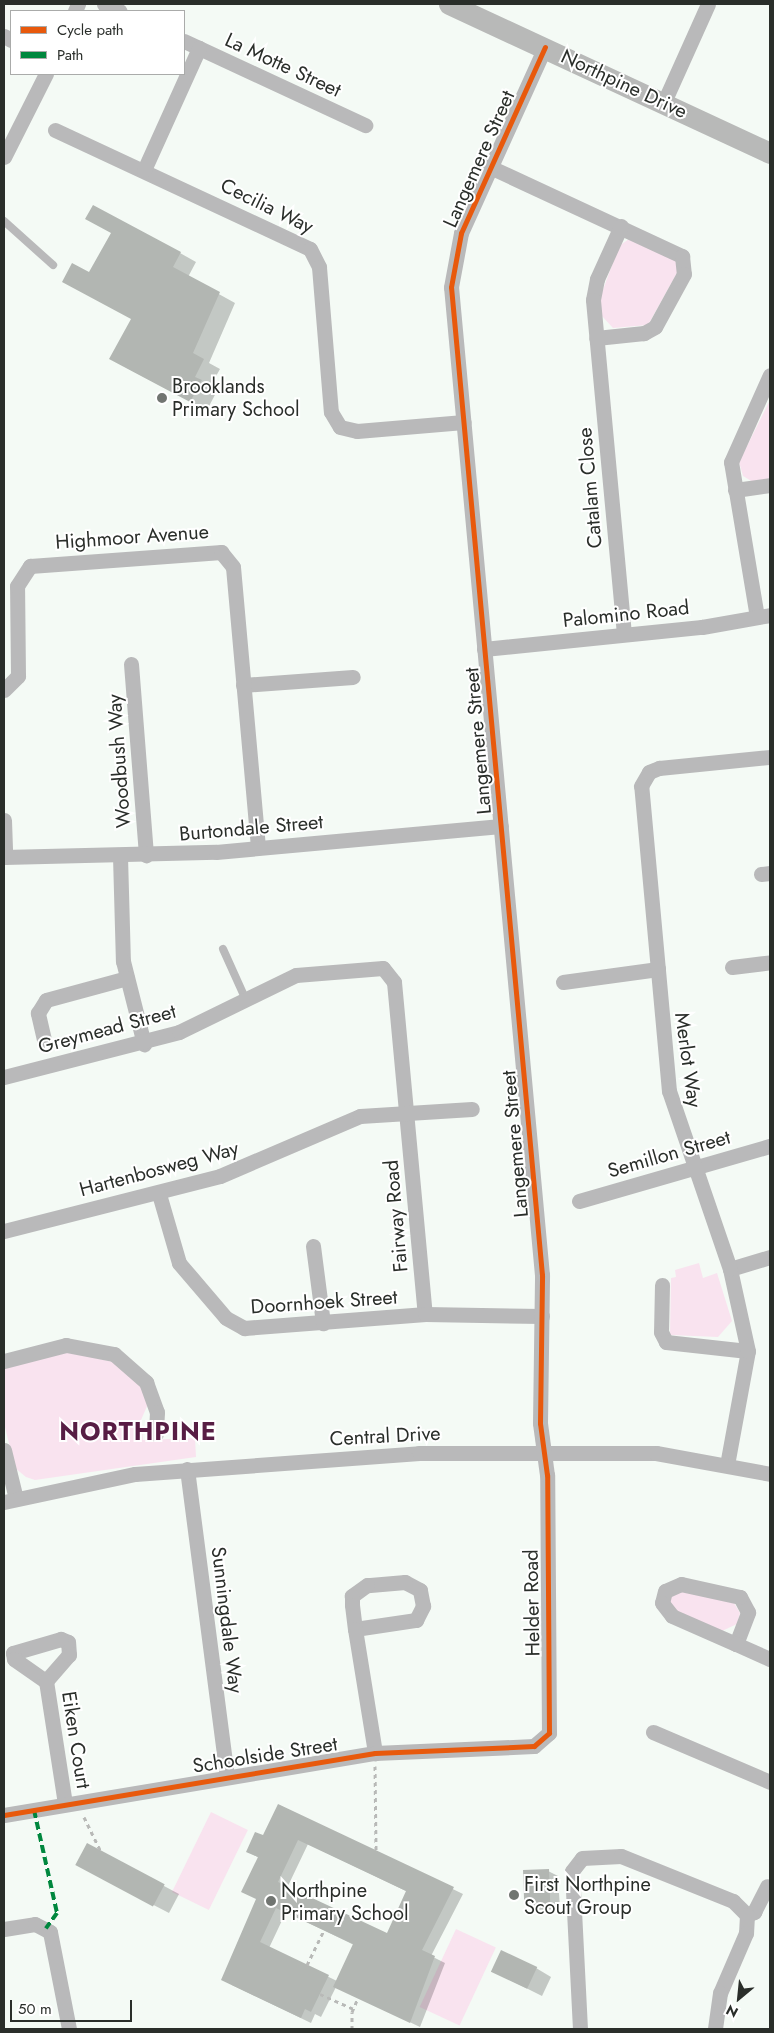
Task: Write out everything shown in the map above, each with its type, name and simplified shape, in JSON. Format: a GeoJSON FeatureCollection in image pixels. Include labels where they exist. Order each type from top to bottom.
{"type":"FeatureCollection","features":[{"type":"Feature","properties":{"kind":"street"},"geometry":{"type":"LineString","coordinates":[[104,4],[118,10]]}},
{"type":"Feature","properties":{"kind":"street","name":"Northpine Drive"},"geometry":{"type":"LineString","coordinates":[[449,4],[664,102],[770,153]]}},
{"type":"Feature","properties":{"kind":"street"},"geometry":{"type":"LineString","coordinates":[[664,102],[708,4]]}},
{"type":"Feature","properties":{"kind":"street","name":"La Motte Street"},"geometry":{"type":"LineString","coordinates":[[185,41],[365,125]]}},
{"type":"Feature","properties":{"kind":"street"},"geometry":{"type":"LineString","coordinates":[[144,170],[199,48]]}},
{"type":"Feature","properties":{"kind":"street","name":"Langemere Street"},"geometry":{"type":"LineString","coordinates":[[544,1451],[542,1275],[451,274],[461,233],[545,48]]}},
{"type":"Feature","properties":{"kind":"street"},"geometry":{"type":"LineString","coordinates":[[4,157],[45,75]]}},
{"type":"Feature","properties":{"kind":"street","name":"Cecilia Way"},"geometry":{"type":"LineString","coordinates":[[55,130],[304,244],[315,255],[331,412],[340,427],[357,431],[464,422]]}},
{"type":"Feature","properties":{"kind":"street"},"geometry":{"type":"LineString","coordinates":[[490,167],[678,252],[685,270],[655,327],[644,333],[596,338]]}},
{"type":"Feature","properties":{"kind":"street","name":"Catalam Close"},"geometry":{"type":"LineString","coordinates":[[621,226],[594,288],[596,338],[624,634]]}},
{"type":"Feature","properties":{"kind":"street"},"geometry":{"type":"LineString","coordinates":[[764,616],[735,490],[732,458],[769,381]]}},
{"type":"Feature","properties":{"kind":"street"},"geometry":{"type":"LineString","coordinates":[[735,490],[770,485]]}},
{"type":"Feature","properties":{"kind":"street","name":"Highmoor Avenue"},"geometry":{"type":"LineString","coordinates":[[4,690],[18,676],[17,586],[30,566],[207,549],[226,556],[233,567],[258,848]]}},
{"type":"Feature","properties":{"kind":"street","name":"Palomino Road"},"geometry":{"type":"LineString","coordinates":[[484,649],[764,616]]}},
{"type":"Feature","properties":{"kind":"street","name":"Woodbush Way"},"geometry":{"type":"LineString","coordinates":[[131,664],[146,855]]}},
{"type":"Feature","properties":{"kind":"street"},"geometry":{"type":"LineString","coordinates":[[243,685],[353,677]]}},
{"type":"Feature","properties":{"kind":"street","name":"Merlot Way"},"geometry":{"type":"LineString","coordinates":[[727,1465],[748,1352],[730,1269],[697,1168],[672,1105],[658,969],[643,781],[659,768],[770,757]]}},
{"type":"Feature","properties":{"kind":"street"},"geometry":{"type":"LineString","coordinates":[[4,820],[4,857]]}},
{"type":"Feature","properties":{"kind":"street","name":"Burtondale Street"},"geometry":{"type":"LineString","coordinates":[[4,857],[146,855],[258,848],[501,826]]}},
{"type":"Feature","properties":{"kind":"street"},"geometry":{"type":"LineString","coordinates":[[120,856],[121,945],[127,978],[144,1044]]}},
{"type":"Feature","properties":{"kind":"street"},"geometry":{"type":"LineString","coordinates":[[732,967],[770,962]]}},
{"type":"Feature","properties":{"kind":"street","name":"Greymead Street"},"geometry":{"type":"LineString","coordinates":[[4,1077],[144,1044],[312,971],[373,965],[388,971]]}},
{"type":"Feature","properties":{"kind":"street"},"geometry":{"type":"LineString","coordinates":[[563,982],[658,969]]}},
{"type":"Feature","properties":{"kind":"street","name":"Fairway Road"},"geometry":{"type":"LineString","coordinates":[[388,971],[394,982],[425,1314]]}},
{"type":"Feature","properties":{"kind":"street"},"geometry":{"type":"LineString","coordinates":[[45,1044],[38,1013],[46,1000],[127,978]]}},
{"type":"Feature","properties":{"kind":"street"},"geometry":{"type":"LineString","coordinates":[[406,1113],[472,1109]]}},
{"type":"Feature","properties":{"kind":"street","name":"Hartenbosweg Way"},"geometry":{"type":"LineString","coordinates":[[4,1232],[159,1194],[248,1166],[350,1119],[406,1113]]}},
{"type":"Feature","properties":{"kind":"street","name":"Semillon Street"},"geometry":{"type":"LineString","coordinates":[[579,1201],[770,1146]]}},
{"type":"Feature","properties":{"kind":"street","name":"Doornhoek Street"},"geometry":{"type":"LineString","coordinates":[[159,1194],[177,1258],[231,1322],[251,1330],[425,1314],[542,1316]]}},
{"type":"Feature","properties":{"kind":"street"},"geometry":{"type":"LineString","coordinates":[[312,1246],[323,1323]]}},
{"type":"Feature","properties":{"kind":"street"},"geometry":{"type":"LineString","coordinates":[[730,1269],[770,1257]]}},
{"type":"Feature","properties":{"kind":"street"},"geometry":{"type":"LineString","coordinates":[[662,1285],[661,1332],[666,1342],[748,1352]]}},
{"type":"Feature","properties":{"kind":"street"},"geometry":{"type":"LineString","coordinates":[[4,1361],[66,1345],[114,1354],[146,1382],[157,1412],[156,1434]]}},
{"type":"Feature","properties":{"kind":"street"},"geometry":{"type":"LineString","coordinates":[[4,1450],[10,1500]]}},
{"type":"Feature","properties":{"kind":"street","name":"Central Drive"},"geometry":{"type":"LineString","coordinates":[[10,1500],[187,1469],[419,1452],[544,1451],[656,1453],[770,1474]]}},
{"type":"Feature","properties":{"kind":"street","name":"Helder Road"},"geometry":{"type":"LineString","coordinates":[[534,1746],[547,1738],[551,1726],[544,1451]]}},
{"type":"Feature","properties":{"kind":"street","name":"Sunningdale Way"},"geometry":{"type":"LineString","coordinates":[[187,1469],[226,1776]]}},
{"type":"Feature","properties":{"kind":"street"},"geometry":{"type":"LineString","coordinates":[[355,1629],[416,1620],[423,1606],[420,1590],[405,1582],[358,1588],[352,1605],[355,1629],[375,1753]]}},
{"type":"Feature","properties":{"kind":"street"},"geometry":{"type":"LineString","coordinates":[[736,1644],[748,1612],[740,1597],[681,1584],[665,1591],[662,1602],[667,1613],[736,1644],[770,1659]]}},
{"type":"Feature","properties":{"kind":"street","name":"Eiken Court"},"geometry":{"type":"LineString","coordinates":[[46,1681],[73,1803]]}},
{"type":"Feature","properties":{"kind":"street"},"geometry":{"type":"LineString","coordinates":[[654,1732],[770,1782]]}},
{"type":"Feature","properties":{"kind":"street","name":"Schoolside Street"},"geometry":{"type":"LineString","coordinates":[[4,1815],[226,1776],[375,1753],[534,1746]]}},
{"type":"Feature","properties":{"kind":"street"},"geometry":{"type":"LineString","coordinates":[[580,2029],[572,1877],[578,1861],[588,1856],[635,1859],[733,1901],[747,1916],[746,1933],[720,1993],[715,2029]]}},
{"type":"Feature","properties":{"kind":"street"},"geometry":{"type":"LineString","coordinates":[[747,1916],[754,1912],[767,1886]]}},
{"type":"Feature","properties":{"kind":"street"},"geometry":{"type":"LineString","coordinates":[[4,1928],[35,1924],[46,1928],[55,1942],[69,2029]]}},
{"type":"Feature","properties":{"kind":"lane"},"geometry":{"type":"LineString","coordinates":[[4,221],[53,265]]}},
{"type":"Feature","properties":{"kind":"lane"},"geometry":{"type":"LineString","coordinates":[[223,949],[246,1000]]}},
{"type":"Feature","properties":{"kind":"path"},"geometry":{"type":"LineString","coordinates":[[375,1753],[376,1850]]}},
{"type":"Feature","properties":{"kind":"path"},"geometry":{"type":"LineString","coordinates":[[73,1803],[100,1850]]}},
{"type":"Feature","properties":{"kind":"path"},"geometry":{"type":"LineString","coordinates":[[307,1965],[324,1930]]}},
{"type":"Feature","properties":{"kind":"path"},"geometry":{"type":"LineString","coordinates":[[320,1994],[353,2009]]}},
{"type":"Feature","properties":{"kind":"path"},"geometry":{"type":"LineString","coordinates":[[352,2029],[353,2009],[358,1998]]}},
{"type":"Feature","properties":{"kind":"shaded area"},"geometry":{"type":"Polygon","coordinates":[[[629,239],[670,254],[677,263],[677,273],[648,325],[613,328],[601,315],[600,298],[619,246],[629,239]]]}},
{"type":"Feature","properties":{"kind":"shaded area"},"geometry":{"type":"Polygon","coordinates":[[[770,400],[770,480],[753,482],[743,476],[739,462],[770,400]]]}},
{"type":"Feature","properties":{"kind":"shaded area"},"geometry":{"type":"Polygon","coordinates":[[[699,1263],[703,1278],[717,1273],[732,1321],[718,1337],[670,1335],[671,1278],[676,1277],[675,1270],[699,1263]]]}},
{"type":"Feature","properties":{"kind":"shaded area"},"geometry":{"type":"Polygon","coordinates":[[[66,1351],[117,1363],[142,1386],[148,1404],[141,1420],[143,1440],[195,1438],[196,1457],[35,1480],[26,1477],[15,1468],[4,1423],[4,1367],[66,1351]]]}},
{"type":"Feature","properties":{"kind":"shaded area"},"geometry":{"type":"Polygon","coordinates":[[[678,1590],[734,1603],[740,1613],[737,1624],[722,1631],[671,1609],[669,1597],[678,1590]]]}},
{"type":"Feature","properties":{"kind":"shaded area"},"geometry":{"type":"Polygon","coordinates":[[[211,1812],[248,1830],[209,1910],[172,1892],[211,1812]]]}},
{"type":"Feature","properties":{"kind":"shaded area"},"geometry":{"type":"Polygon","coordinates":[[[456,1929],[496,1948],[460,2026],[420,2007],[456,1929]]]}},
{"type":"Feature","properties":{"kind":"building"},"geometry":{"type":"Polygon","coordinates":[[[93,205],[181,252],[173,267],[220,292],[193,353],[204,359],[195,377],[202,380],[190,402],[109,359],[131,319],[62,282],[72,263],[89,272],[111,233],[85,219],[93,205]]]}},
{"type":"Feature","properties":{"kind":"building"},"geometry":{"type":"Polygon","coordinates":[[[278,1804],[454,1887],[422,1950],[435,1956],[410,2023],[333,1987],[353,1944],[276,1908],[260,1942],[329,1975],[311,2012],[305,2009],[301,2018],[221,1980],[256,1899],[241,1892],[258,1857],[246,1852],[255,1832],[263,1835],[278,1804]],[[298,1840],[278,1882],[387,1933],[406,1891],[298,1840]]]}},
{"type":"Feature","properties":{"kind":"building"},"geometry":{"type":"Polygon","coordinates":[[[87,1843],[165,1884],[153,1906],[75,1865],[87,1843]]]}},
{"type":"Feature","properties":{"kind":"building"},"geometry":{"type":"Polygon","coordinates":[[[549,1869],[550,1904],[524,1905],[523,1870],[549,1869]]]}},
{"type":"Feature","properties":{"kind":"building"},"geometry":{"type":"Polygon","coordinates":[[[501,1950],[537,1967],[527,1989],[491,1972],[501,1950]]]}},
{"type":"Feature","properties":{"kind":"marked path"},"geometry":{"type":"LineString","coordinates":[[34,1810],[57,1913],[46,1928]]}},
{"type":"Feature","properties":{"kind":"cycle path"},"geometry":{"type":"LineString","coordinates":[[4,1815],[375,1753],[534,1746],[549,1733],[547,1475],[540,1423],[542,1275],[451,287],[461,233],[545,47]]}},
{"type":"Feature","properties":{"kind":"place","name":"Brooklands Primary School"},"geometry":{"type":"Point","coordinates":[162,398]}},
{"type":"Feature","properties":{"kind":"place","name":"First Northpine Scout Group"},"geometry":{"type":"Point","coordinates":[514,1895]}},
{"type":"Feature","properties":{"kind":"place","name":"Northpine Primary School"},"geometry":{"type":"Point","coordinates":[271,1901]}},
{"type":"Feature","properties":{"kind":"district","name":"NORTHPINE"},"geometry":{"type":"Point","coordinates":[138,1431]}}]}
